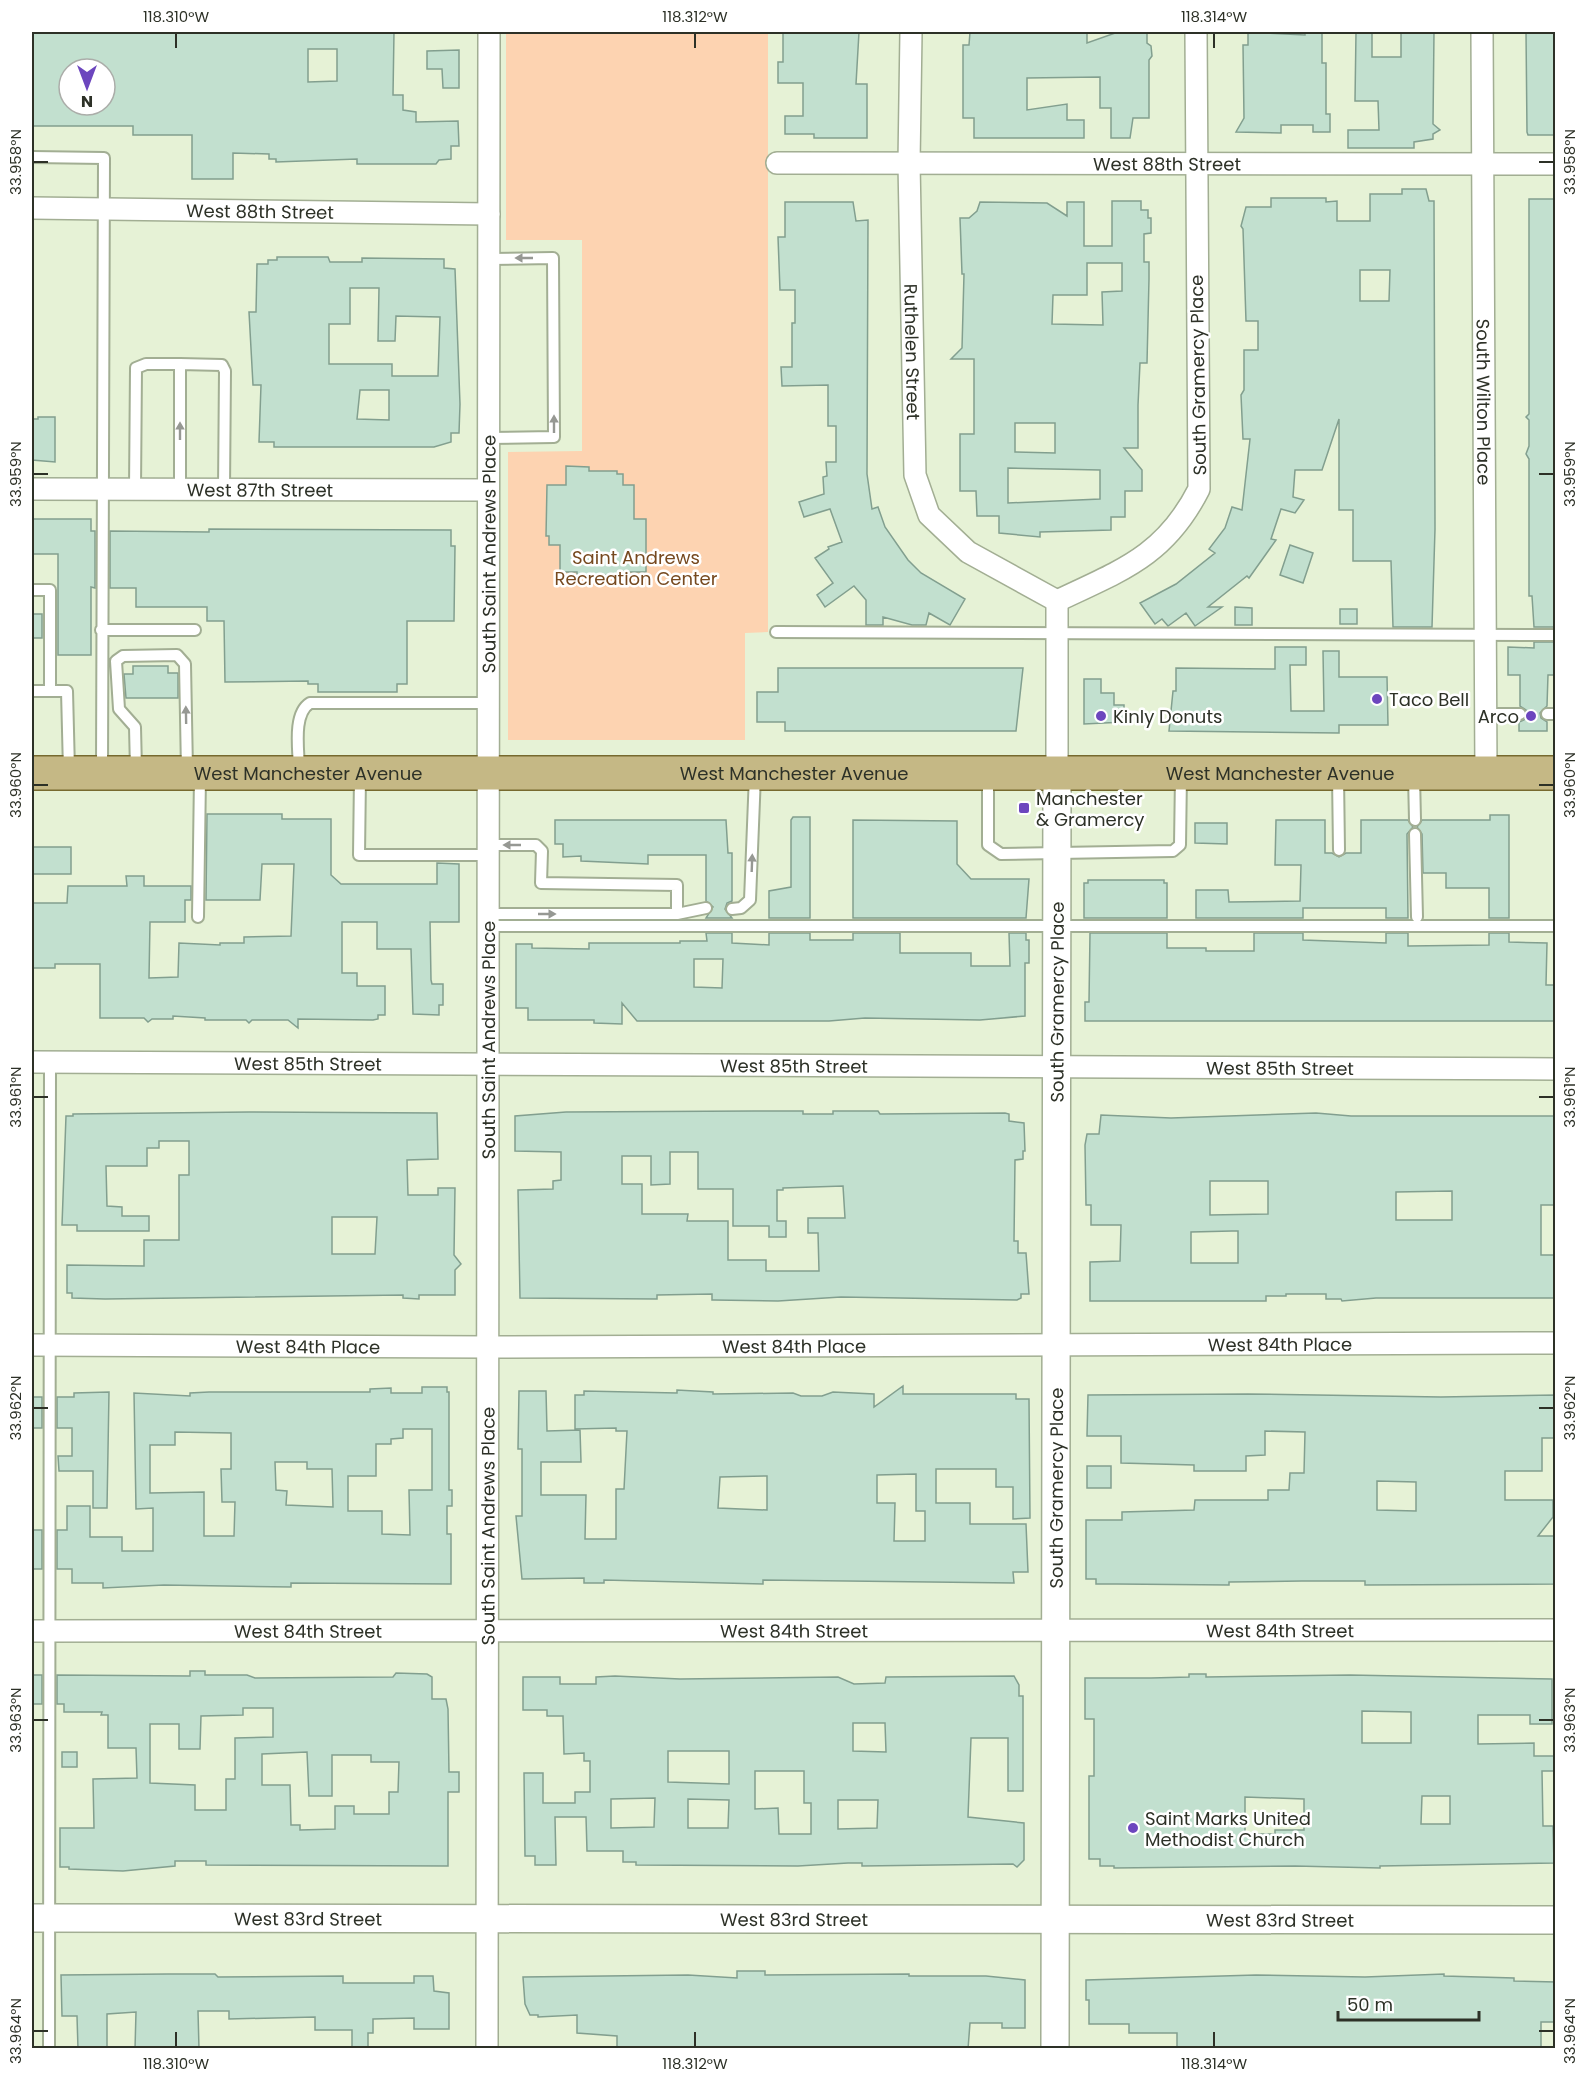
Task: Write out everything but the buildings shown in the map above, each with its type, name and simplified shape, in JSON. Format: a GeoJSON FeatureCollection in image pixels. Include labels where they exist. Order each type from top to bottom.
{"type":"FeatureCollection","features":[{"type":"Feature","properties":{"kind":"main road","name":"West Manchester Avenue"},"geometry":{"type":"LineString","coordinates":[[32,773],[488,774],[1057,771],[1556,773]]}},
{"type":"Feature","properties":{"kind":"street","name":"South Saint Andrews Place"},"geometry":{"type":"LineString","coordinates":[[487,2049],[489,32]]}},
{"type":"Feature","properties":{"kind":"street","name":"Ruthelen Street"},"geometry":{"type":"LineString","coordinates":[[911,32],[909,163],[915,475],[929,515],[968,552],[1057,601]]}},
{"type":"Feature","properties":{"kind":"street","name":"South Gramercy Place"},"geometry":{"type":"LineString","coordinates":[[1055,2049],[1057,601],[1135,563],[1166,540],[1185,516],[1199,489],[1196,32]]}},
{"type":"Feature","properties":{"kind":"street","name":"South Wilton Place"},"geometry":{"type":"LineString","coordinates":[[1482,32],[1486,773]]}},
{"type":"Feature","properties":{"kind":"street","name":"West 88th Street"},"geometry":{"type":"LineString","coordinates":[[777,163],[1556,164]]}},
{"type":"Feature","properties":{"kind":"street","name":"West 88th Street"},"geometry":{"type":"LineString","coordinates":[[32,208],[489,214]]}},
{"type":"Feature","properties":{"kind":"street","name":"West 87th Street"},"geometry":{"type":"LineString","coordinates":[[32,489],[487,490]]}},
{"type":"Feature","properties":{"kind":"street","name":"West 85th Street"},"geometry":{"type":"LineString","coordinates":[[41,1062],[489,1062],[1556,1069]]}},
{"type":"Feature","properties":{"kind":"street","name":"West 84th Place"},"geometry":{"type":"LineString","coordinates":[[40,1345],[488,1347],[1556,1343]]}},
{"type":"Feature","properties":{"kind":"street","name":"West 84th Street"},"geometry":{"type":"LineString","coordinates":[[41,1631],[1556,1630]]}},
{"type":"Feature","properties":{"kind":"street","name":"West 83rd Street"},"geometry":{"type":"LineString","coordinates":[[40,1918],[1556,1920]]}},
{"type":"Feature","properties":{"kind":"lane"},"geometry":{"type":"LineString","coordinates":[[32,157],[104,158],[101,489],[102,773]]}},
{"type":"Feature","properties":{"kind":"lane"},"geometry":{"type":"LineString","coordinates":[[488,438],[554,437],[553,258],[489,259]]}},
{"type":"Feature","properties":{"kind":"lane"},"geometry":{"type":"LineString","coordinates":[[135,489],[136,368],[146,364],[222,365],[225,371],[224,489]]}},
{"type":"Feature","properties":{"kind":"lane"},"geometry":{"type":"LineString","coordinates":[[180,364],[180,489]]}},
{"type":"Feature","properties":{"kind":"lane"},"geometry":{"type":"LineString","coordinates":[[32,590],[50,590],[50,691]]}},
{"type":"Feature","properties":{"kind":"lane"},"geometry":{"type":"LineString","coordinates":[[101,630],[195,630]]}},
{"type":"Feature","properties":{"kind":"lane"},"geometry":{"type":"LineString","coordinates":[[776,632],[1556,634]]}},
{"type":"Feature","properties":{"kind":"lane"},"geometry":{"type":"LineString","coordinates":[[136,773],[135,727],[119,709],[116,661],[119,657],[177,655],[185,664],[193,773],[198,917]]}},
{"type":"Feature","properties":{"kind":"lane"},"geometry":{"type":"LineString","coordinates":[[32,691],[68,691],[69,773]]}},
{"type":"Feature","properties":{"kind":"lane"},"geometry":{"type":"LineString","coordinates":[[300,774],[299,725],[302,712],[310,703],[488,703]]}},
{"type":"Feature","properties":{"kind":"lane"},"geometry":{"type":"LineString","coordinates":[[1485,714],[1520,714]]}},
{"type":"Feature","properties":{"kind":"lane"},"geometry":{"type":"LineString","coordinates":[[988,772],[988,845],[1001,854],[1173,851],[1180,845],[1181,772]]}},
{"type":"Feature","properties":{"kind":"lane"},"geometry":{"type":"LineString","coordinates":[[1338,772],[1339,850]]}},
{"type":"Feature","properties":{"kind":"lane"},"geometry":{"type":"LineString","coordinates":[[732,909],[741,908],[750,900],[756,773]]}},
{"type":"Feature","properties":{"kind":"lane"},"geometry":{"type":"LineString","coordinates":[[1414,773],[1415,820]]}},
{"type":"Feature","properties":{"kind":"lane"},"geometry":{"type":"LineString","coordinates":[[360,774],[359,855],[488,850],[536,845],[542,851],[541,883],[677,885],[677,914]]}},
{"type":"Feature","properties":{"kind":"lane"},"geometry":{"type":"LineString","coordinates":[[1415,834],[1417,916]]}},
{"type":"Feature","properties":{"kind":"lane"},"geometry":{"type":"LineString","coordinates":[[489,920],[677,914],[706,908]]}},
{"type":"Feature","properties":{"kind":"lane"},"geometry":{"type":"LineString","coordinates":[[489,920],[1057,926],[1556,926]]}},
{"type":"Feature","properties":{"kind":"lane"},"geometry":{"type":"LineString","coordinates":[[41,1062],[40,1918],[49,2049]]}},
{"type":"Feature","properties":{"kind":"green space","name":"Saint Andrews Recreation Center"},"geometry":{"type":"Polygon","coordinates":[[[506,32],[768,32],[768,632],[745,633],[745,740],[508,740],[508,452],[582,451],[582,240],[506,240],[506,32]]]}},
{"type":"Feature","properties":{"kind":"place","name":"Taco Bell"},"geometry":{"type":"Point","coordinates":[1377,699]}},
{"type":"Feature","properties":{"kind":"place","name":"Kinly Donuts"},"geometry":{"type":"Point","coordinates":[1101,716]}},
{"type":"Feature","properties":{"kind":"place","name":"Arco"},"geometry":{"type":"Point","coordinates":[1531,716]}},
{"type":"Feature","properties":{"kind":"place","name":"Manchester & Gramercy"},"geometry":{"type":"Point","coordinates":[1024,808]}},
{"type":"Feature","properties":{"kind":"place","name":"Saint Marks United Methodist Church"},"geometry":{"type":"Point","coordinates":[1133,1828]}}]}
